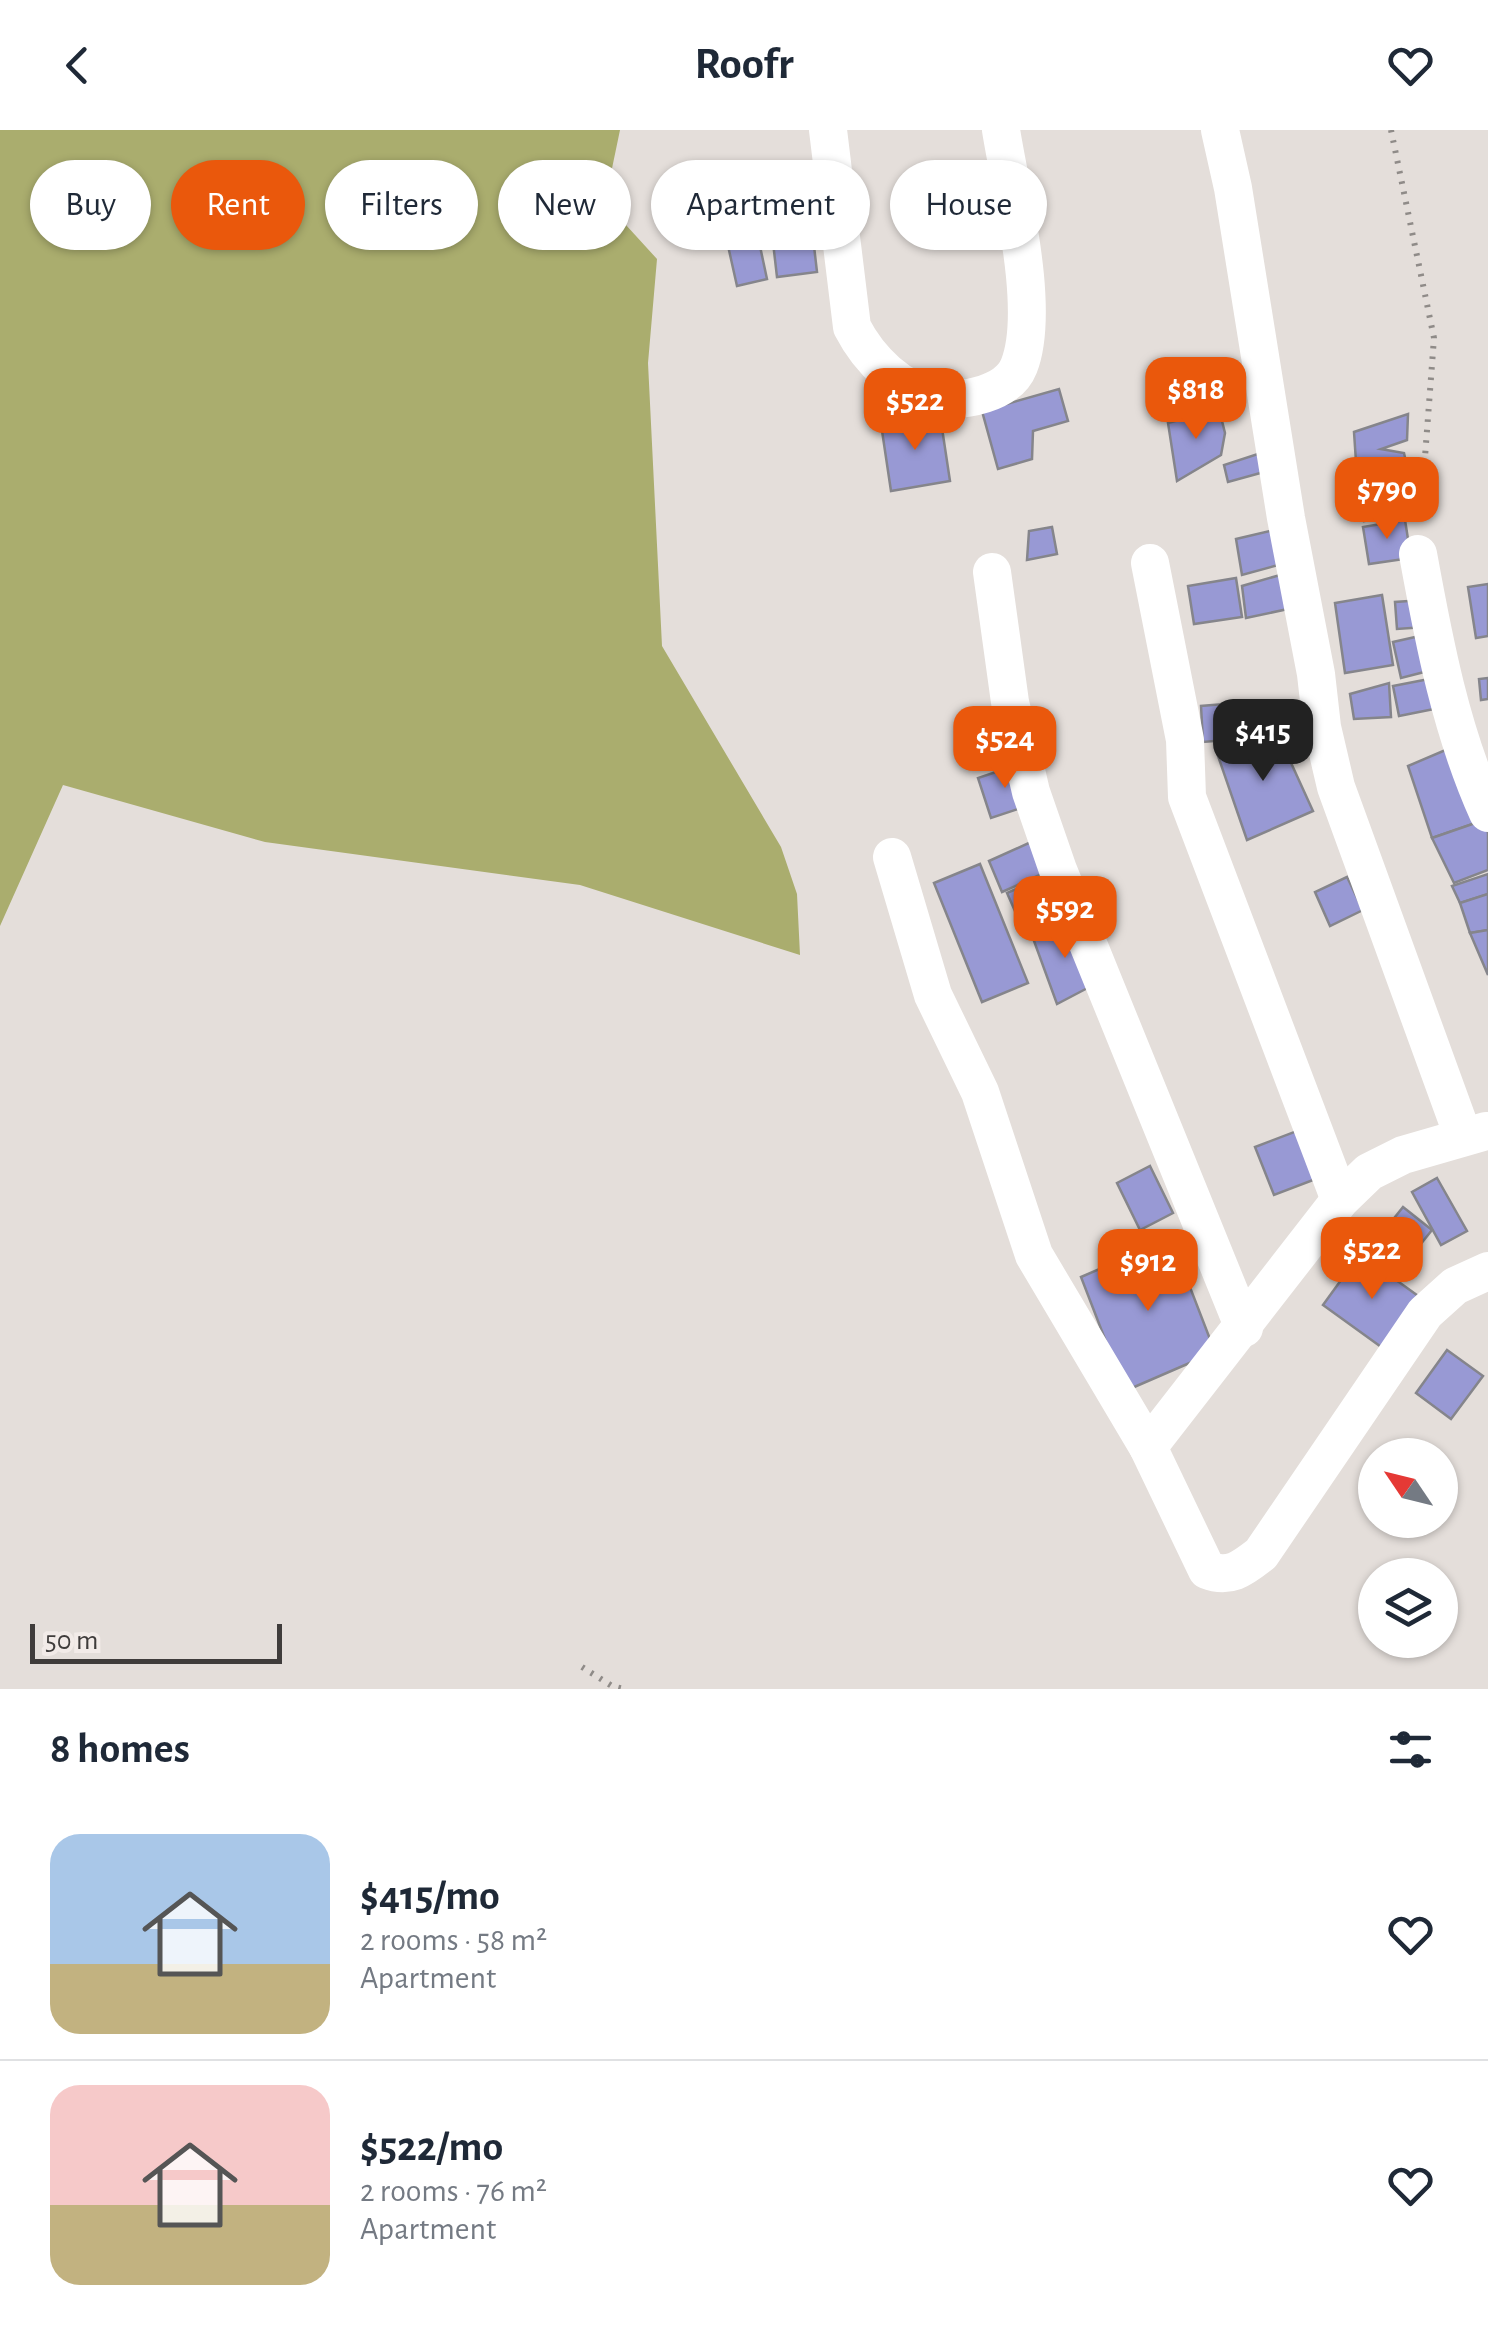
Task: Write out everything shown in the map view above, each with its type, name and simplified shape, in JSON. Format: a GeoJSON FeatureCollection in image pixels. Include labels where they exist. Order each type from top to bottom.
{"type":"FeatureCollection","features":[{"type":"Feature","properties":{"kind":"street"},"geometry":{"type":"LineString","coordinates":[[828,130],[852,327],[865,352],[886,372],[934,397],[965,400],[1002,386],[1018,369],[1029,308],[1001,130]]}},
{"type":"Feature","properties":{"kind":"street"},"geometry":{"type":"LineString","coordinates":[[1148,1447],[1340,1200],[1368,1172],[1403,1155],[1475,1133],[1336,787],[1322,727],[1233,188],[1220,130]]}},
{"type":"Feature","properties":{"kind":"street"},"geometry":{"type":"LineString","coordinates":[[1418,554],[1437,657],[1474,783],[1488,813]]}},
{"type":"Feature","properties":{"kind":"street"},"geometry":{"type":"LineString","coordinates":[[1150,563],[1185,740],[1186,797],[1340,1200]]}},
{"type":"Feature","properties":{"kind":"street"},"geometry":{"type":"LineString","coordinates":[[992,572],[1010,702],[1031,792],[1058,870],[1244,1328]]}},
{"type":"Feature","properties":{"kind":"street"},"geometry":{"type":"LineString","coordinates":[[892,857],[934,996],[980,1092],[1034,1255],[1148,1447],[1207,1570],[1220,1574],[1239,1571],[1262,1554],[1425,1313],[1455,1286],[1488,1271]]}},
{"type":"Feature","properties":{"kind":"path"},"geometry":{"type":"LineString","coordinates":[[1391,130],[1434,338],[1418,554]]}},
{"type":"Feature","properties":{"kind":"path"},"geometry":{"type":"LineString","coordinates":[[582,1666],[612,1686],[624,1689]]}},
{"type":"Feature","properties":{"kind":"green space"},"geometry":{"type":"Polygon","coordinates":[[[0,130],[620,130],[614,160],[498,160],[498,250],[631,250],[631,230],[657,259],[648,363],[662,646],[781,847],[797,894],[800,955],[580,885],[265,842],[63,785],[0,926],[0,130]]]}},
{"type":"Feature","properties":{"kind":"building"},"geometry":{"type":"Polygon","coordinates":[[[729,250],[761,250],[767,279],[737,286],[729,250]]]}},
{"type":"Feature","properties":{"kind":"building"},"geometry":{"type":"Polygon","coordinates":[[[774,250],[814,250],[817,272],[777,277],[774,250]]]}},
{"type":"Feature","properties":{"kind":"building"},"geometry":{"type":"Polygon","coordinates":[[[1059,389],[1068,421],[1033,431],[1032,459],[998,469],[982,411],[1059,389]]]}},
{"type":"Feature","properties":{"kind":"building"},"geometry":{"type":"Polygon","coordinates":[[[1219,409],[1225,433],[1221,455],[1177,481],[1168,423],[1219,409]]]}},
{"type":"Feature","properties":{"kind":"building"},"geometry":{"type":"Polygon","coordinates":[[[1408,414],[1407,440],[1381,449],[1404,453],[1409,475],[1357,477],[1354,432],[1408,414]]]}},
{"type":"Feature","properties":{"kind":"building"},"geometry":{"type":"Polygon","coordinates":[[[940,415],[950,481],[891,491],[881,424],[940,415]]]}},
{"type":"Feature","properties":{"kind":"building"},"geometry":{"type":"Polygon","coordinates":[[[1264,452],[1264,472],[1228,482],[1224,465],[1264,452]]]}},
{"type":"Feature","properties":{"kind":"building"},"geometry":{"type":"Polygon","coordinates":[[[1399,476],[1406,514],[1364,521],[1358,483],[1399,476]]]}},
{"type":"Feature","properties":{"kind":"building"},"geometry":{"type":"Polygon","coordinates":[[[1405,520],[1411,558],[1369,564],[1363,527],[1405,520]]]}},
{"type":"Feature","properties":{"kind":"building"},"geometry":{"type":"Polygon","coordinates":[[[1052,527],[1057,554],[1027,560],[1029,531],[1052,527]]]}},
{"type":"Feature","properties":{"kind":"building"},"geometry":{"type":"Polygon","coordinates":[[[1283,528],[1289,562],[1242,575],[1236,539],[1283,528]]]}},
{"type":"Feature","properties":{"kind":"building"},"geometry":{"type":"Polygon","coordinates":[[[1280,575],[1288,609],[1246,618],[1242,586],[1280,575]]]}},
{"type":"Feature","properties":{"kind":"building"},"geometry":{"type":"Polygon","coordinates":[[[1236,578],[1242,617],[1194,624],[1188,586],[1236,578]]]}},
{"type":"Feature","properties":{"kind":"building"},"geometry":{"type":"Polygon","coordinates":[[[1488,584],[1488,636],[1476,638],[1468,587],[1488,584]]]}},
{"type":"Feature","properties":{"kind":"building"},"geometry":{"type":"Polygon","coordinates":[[[1382,595],[1393,665],[1345,673],[1335,603],[1382,595]]]}},
{"type":"Feature","properties":{"kind":"building"},"geometry":{"type":"Polygon","coordinates":[[[1423,600],[1425,627],[1397,629],[1395,602],[1423,600]]]}},
{"type":"Feature","properties":{"kind":"building"},"geometry":{"type":"Polygon","coordinates":[[[1424,635],[1432,670],[1401,678],[1393,642],[1424,635]]]}},
{"type":"Feature","properties":{"kind":"building"},"geometry":{"type":"Polygon","coordinates":[[[1488,678],[1488,699],[1481,700],[1479,679],[1488,678]]]}},
{"type":"Feature","properties":{"kind":"building"},"geometry":{"type":"Polygon","coordinates":[[[1429,679],[1434,709],[1399,716],[1393,686],[1429,679]]]}},
{"type":"Feature","properties":{"kind":"building"},"geometry":{"type":"Polygon","coordinates":[[[1389,683],[1391,717],[1354,719],[1350,694],[1389,683]]]}},
{"type":"Feature","properties":{"kind":"building"},"geometry":{"type":"Polygon","coordinates":[[[1224,704],[1226,740],[1203,742],[1201,706],[1224,704]]]}},
{"type":"Feature","properties":{"kind":"building"},"geometry":{"type":"Polygon","coordinates":[[[1276,730],[1313,811],[1247,840],[1217,753],[1276,730]]]}},
{"type":"Feature","properties":{"kind":"building"},"geometry":{"type":"Polygon","coordinates":[[[1455,746],[1484,820],[1432,838],[1408,766],[1455,746]]]}},
{"type":"Feature","properties":{"kind":"building"},"geometry":{"type":"Polygon","coordinates":[[[1020,764],[1033,804],[991,818],[978,778],[1020,764]]]}},
{"type":"Feature","properties":{"kind":"building"},"geometry":{"type":"Polygon","coordinates":[[[1484,820],[1488,870],[1454,883],[1432,838],[1484,820]]]}},
{"type":"Feature","properties":{"kind":"building"},"geometry":{"type":"Polygon","coordinates":[[[1042,837],[1055,868],[1002,892],[989,861],[1042,837]]]}},
{"type":"Feature","properties":{"kind":"building"},"geometry":{"type":"Polygon","coordinates":[[[980,864],[1028,983],[982,1002],[934,883],[980,864]]]}},
{"type":"Feature","properties":{"kind":"building"},"geometry":{"type":"Polygon","coordinates":[[[1057,871],[1060,910],[1022,927],[1007,893],[1057,871]]]}},
{"type":"Feature","properties":{"kind":"building"},"geometry":{"type":"Polygon","coordinates":[[[1488,874],[1488,894],[1460,903],[1452,886],[1488,874]]]}},
{"type":"Feature","properties":{"kind":"building"},"geometry":{"type":"Polygon","coordinates":[[[1347,877],[1363,910],[1330,926],[1315,892],[1347,877]]]}},
{"type":"Feature","properties":{"kind":"building"},"geometry":{"type":"Polygon","coordinates":[[[1488,894],[1488,930],[1470,933],[1460,903],[1488,894]]]}},
{"type":"Feature","properties":{"kind":"building"},"geometry":{"type":"Polygon","coordinates":[[[1077,922],[1099,982],[1057,1004],[1030,930],[1047,924],[1051,936],[1077,922]]]}},
{"type":"Feature","properties":{"kind":"building"},"geometry":{"type":"Polygon","coordinates":[[[1488,930],[1488,975],[1470,933],[1488,930]]]}},
{"type":"Feature","properties":{"kind":"building"},"geometry":{"type":"Polygon","coordinates":[[[1302,1129],[1321,1177],[1274,1195],[1255,1147],[1302,1129]]]}},
{"type":"Feature","properties":{"kind":"building"},"geometry":{"type":"Polygon","coordinates":[[[1150,1166],[1173,1213],[1140,1230],[1117,1183],[1150,1166]]]}},
{"type":"Feature","properties":{"kind":"building"},"geometry":{"type":"Polygon","coordinates":[[[1437,1178],[1467,1231],[1441,1245],[1412,1192],[1437,1178]]]}},
{"type":"Feature","properties":{"kind":"building"},"geometry":{"type":"Polygon","coordinates":[[[1403,1207],[1432,1230],[1408,1260],[1379,1237],[1403,1207]]]}},
{"type":"Feature","properties":{"kind":"building"},"geometry":{"type":"Polygon","coordinates":[[[1171,1238],[1215,1352],[1125,1391],[1081,1277],[1171,1238]]]}},
{"type":"Feature","properties":{"kind":"building"},"geometry":{"type":"Polygon","coordinates":[[[1360,1254],[1421,1298],[1384,1349],[1323,1305],[1360,1254]]]}},
{"type":"Feature","properties":{"kind":"building"},"geometry":{"type":"Polygon","coordinates":[[[1447,1350],[1483,1376],[1451,1419],[1416,1393],[1447,1350]]]}}]}
